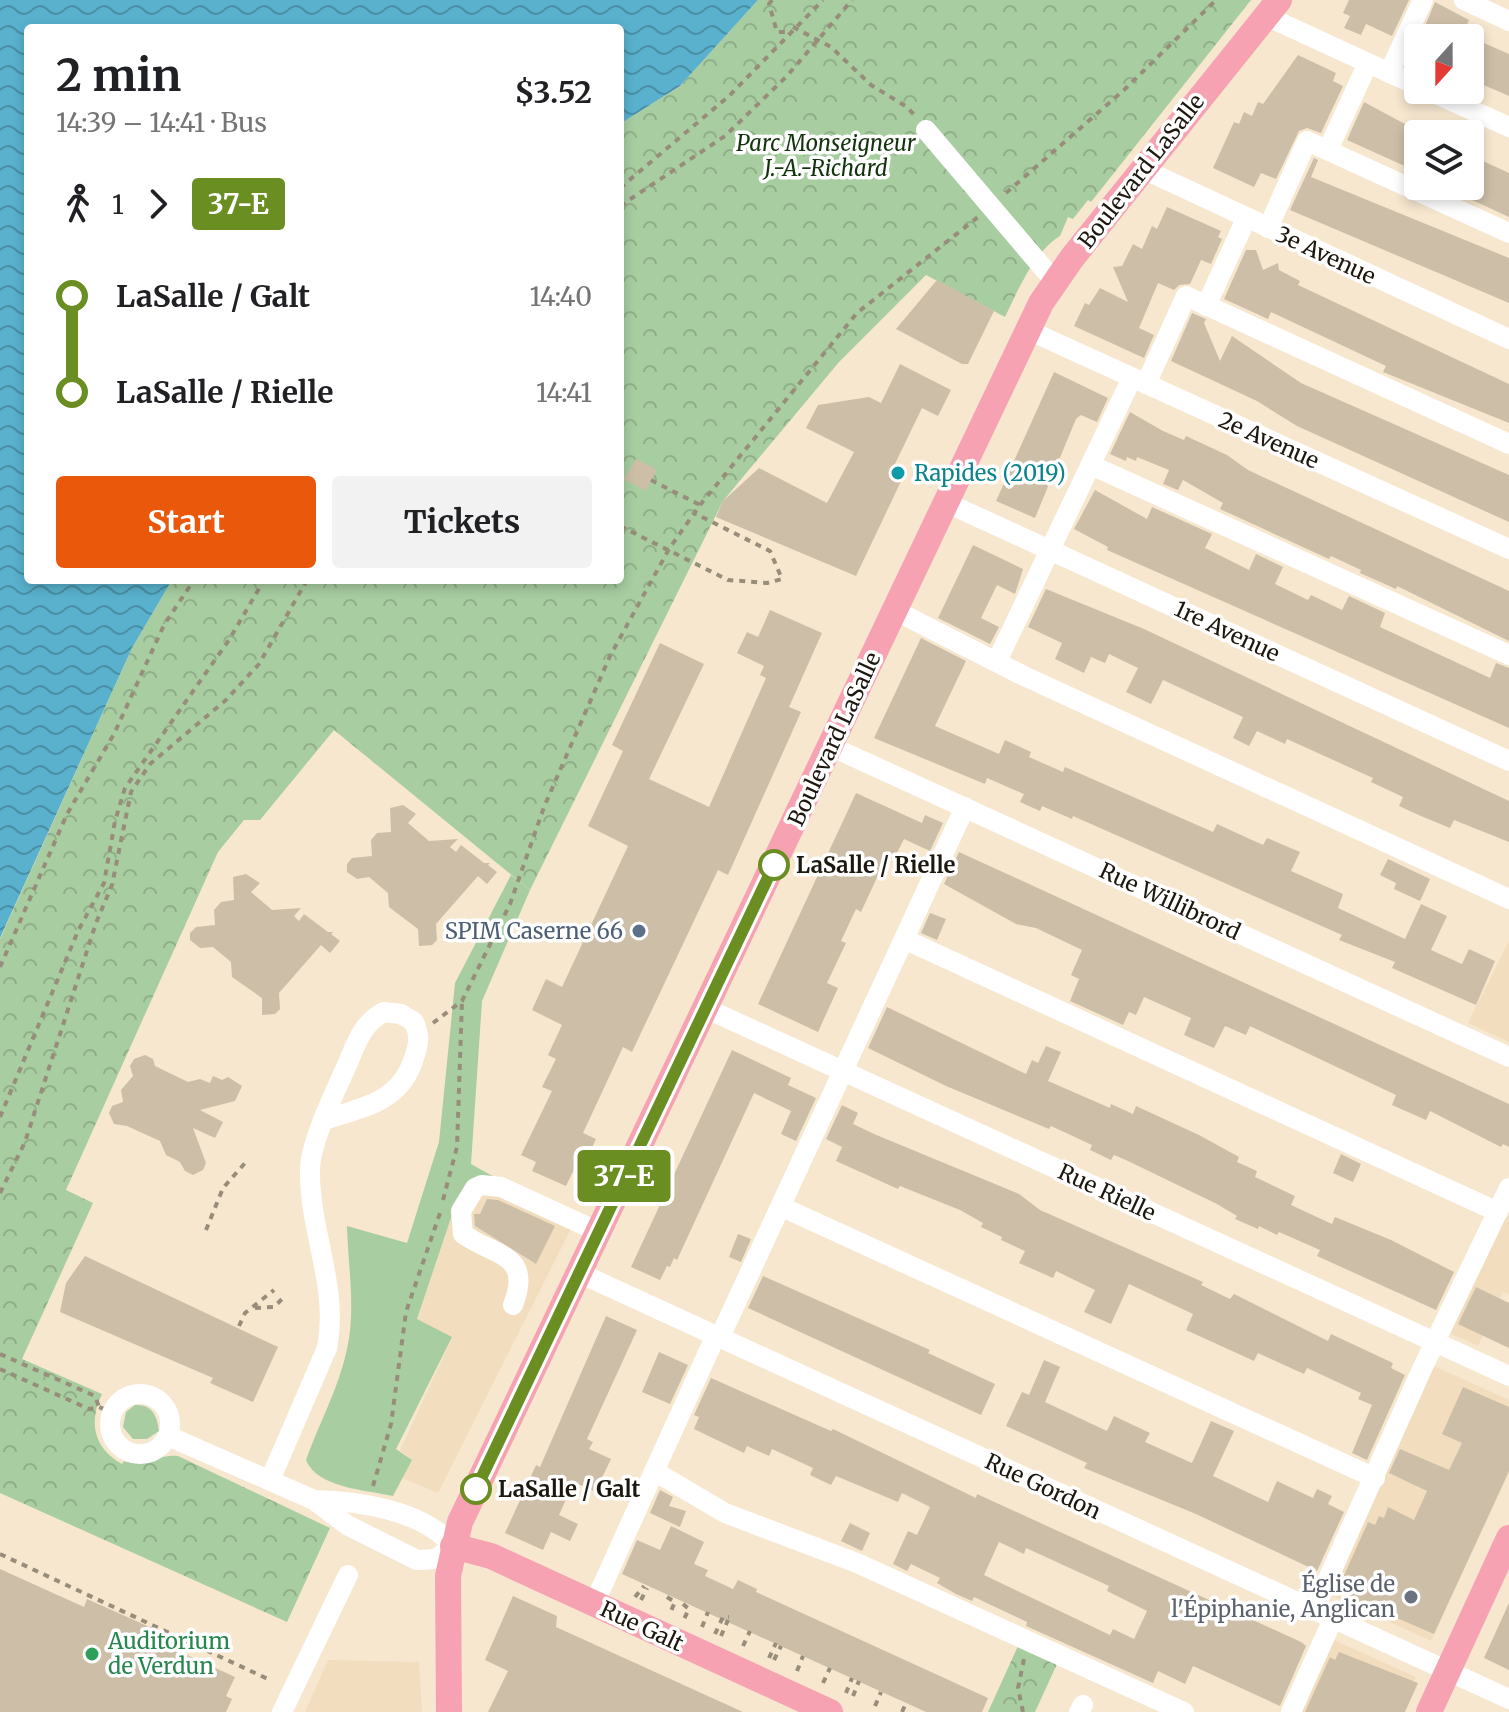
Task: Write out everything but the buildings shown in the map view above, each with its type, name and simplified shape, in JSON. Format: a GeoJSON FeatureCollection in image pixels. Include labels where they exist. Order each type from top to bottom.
{"type":"FeatureCollection","features":[{"type":"Feature","properties":{"kind":"main road","name":"Boulevard LaSalle"},"geometry":{"type":"LineString","coordinates":[[449,1712],[447,1590],[460,1522],[1028,330],[1055,282],[1272,8]]}},
{"type":"Feature","properties":{"kind":"main road"},"geometry":{"type":"LineString","coordinates":[[1429,1712],[1509,1538]]}},
{"type":"Feature","properties":{"kind":"main road","name":"Rue Galt"},"geometry":{"type":"LineString","coordinates":[[453,1546],[491,1556],[594,1604],[838,1702]]}},
{"type":"Feature","properties":{"kind":"street"},"geometry":{"type":"LineString","coordinates":[[1389,73],[1423,0]]}},
{"type":"Feature","properties":{"kind":"street"},"geometry":{"type":"LineString","coordinates":[[1464,0],[1501,12]]}},
{"type":"Feature","properties":{"kind":"street"},"geometry":{"type":"LineString","coordinates":[[1272,8],[1368,63],[1404,80]]}},
{"type":"Feature","properties":{"kind":"street"},"geometry":{"type":"LineString","coordinates":[[1328,150],[1368,63]]}},
{"type":"Feature","properties":{"kind":"street"},"geometry":{"type":"LineString","coordinates":[[1458,104],[1509,127]]}},
{"type":"Feature","properties":{"kind":"street"},"geometry":{"type":"LineString","coordinates":[[926,130],[1055,282]]}},
{"type":"Feature","properties":{"kind":"street"},"geometry":{"type":"LineString","coordinates":[[1268,228],[1307,141],[1509,233]]}},
{"type":"Feature","properties":{"kind":"street","name":"3e Avenue"},"geometry":{"type":"LineString","coordinates":[[1143,169],[1509,339]]}},
{"type":"Feature","properties":{"kind":"street"},"geometry":{"type":"LineString","coordinates":[[1206,306],[1246,219]]}},
{"type":"Feature","properties":{"kind":"street"},"geometry":{"type":"LineString","coordinates":[[997,661],[1091,465],[1186,296],[1509,444]]}},
{"type":"Feature","properties":{"kind":"street","name":"2e Avenue"},"geometry":{"type":"LineString","coordinates":[[1028,330],[1509,549]]}},
{"type":"Feature","properties":{"kind":"street"},"geometry":{"type":"LineString","coordinates":[[1091,465],[1509,655]]}},
{"type":"Feature","properties":{"kind":"street","name":"1re Avenue"},"geometry":{"type":"LineString","coordinates":[[945,502],[1509,761]]}},
{"type":"Feature","properties":{"kind":"street"},"geometry":{"type":"LineString","coordinates":[[894,610],[1509,899]]}},
{"type":"Feature","properties":{"kind":"street","name":"Rue Willibrord"},"geometry":{"type":"LineString","coordinates":[[830,746],[1509,1057]]}},
{"type":"Feature","properties":{"kind":"street"},"geometry":{"type":"LineString","coordinates":[[594,1604],[654,1471],[782,1207],[965,807]]}},
{"type":"Feature","properties":{"kind":"street"},"geometry":{"type":"LineString","coordinates":[[906,940],[1498,1212]]}},
{"type":"Feature","properties":{"kind":"street","name":"Rue Rielle"},"geometry":{"type":"LineString","coordinates":[[705,1008],[1509,1376]]}},
{"type":"Feature","properties":{"kind":"street"},"geometry":{"type":"LineString","coordinates":[[270,1480],[327,1348],[331,1328],[327,1270],[310,1170],[312,1153],[364,1027],[373,1017],[384,1012],[401,1014],[414,1022],[419,1043],[402,1086],[374,1104],[327,1119]]}},
{"type":"Feature","properties":{"kind":"street"},"geometry":{"type":"LineString","coordinates":[[513,1305],[519,1288],[515,1266],[508,1257],[463,1234],[461,1211],[475,1188],[482,1185],[501,1187],[597,1231]]}},
{"type":"Feature","properties":{"kind":"street"},"geometry":{"type":"LineString","coordinates":[[1291,1712],[1375,1478],[1509,1188]]}},
{"type":"Feature","properties":{"kind":"street"},"geometry":{"type":"LineString","coordinates":[[782,1207],[1375,1478]]}},
{"type":"Feature","properties":{"kind":"street","name":"Rue Gordon"},"geometry":{"type":"LineString","coordinates":[[577,1272],[1509,1699]]}},
{"type":"Feature","properties":{"kind":"street"},"geometry":{"type":"LineString","coordinates":[[149,1396],[165,1408],[171,1425],[168,1436],[153,1451],[131,1453],[122,1448],[111,1432],[106,1410],[123,1400],[149,1396]]}},
{"type":"Feature","properties":{"kind":"street","name":"Rue Galt"},"geometry":{"type":"LineString","coordinates":[[168,1436],[314,1500],[347,1525],[417,1560],[436,1559],[453,1546],[427,1524],[372,1508],[314,1500]]}},
{"type":"Feature","properties":{"kind":"street"},"geometry":{"type":"LineString","coordinates":[[654,1471],[725,1513],[857,1563],[1184,1712]]}},
{"type":"Feature","properties":{"kind":"street"},"geometry":{"type":"LineString","coordinates":[[282,1712],[348,1575]]}},
{"type":"Feature","properties":{"kind":"path"},"geometry":{"type":"LineString","coordinates":[[772,0],[769,4],[777,32],[788,32]]}},
{"type":"Feature","properties":{"kind":"path"},"geometry":{"type":"LineString","coordinates":[[624,185],[729,96],[788,32],[823,0]]}},
{"type":"Feature","properties":{"kind":"path"},"geometry":{"type":"LineString","coordinates":[[624,203],[725,136],[765,100],[852,0]]}},
{"type":"Feature","properties":{"kind":"path"},"geometry":{"type":"LineString","coordinates":[[418,1031],[448,1014],[462,1001],[510,904],[544,807],[610,656],[669,549],[700,505],[857,313],[1073,136],[1216,0]]}},
{"type":"Feature","properties":{"kind":"path"},"geometry":{"type":"LineString","coordinates":[[793,27],[831,47],[871,85],[907,107]]}},
{"type":"Feature","properties":{"kind":"path"},"geometry":{"type":"LineString","coordinates":[[651,480],[700,505]]}},
{"type":"Feature","properties":{"kind":"path"},"geometry":{"type":"LineString","coordinates":[[624,528],[728,580],[767,583],[782,579],[778,561],[770,551],[694,513]]}},
{"type":"Feature","properties":{"kind":"path"},"geometry":{"type":"LineString","coordinates":[[0,967],[67,814],[114,734],[164,625],[191,584]]}},
{"type":"Feature","properties":{"kind":"path"},"geometry":{"type":"LineString","coordinates":[[0,1117],[78,931],[104,883],[115,821],[125,788],[229,640],[262,584]]}},
{"type":"Feature","properties":{"kind":"path"},"geometry":{"type":"LineString","coordinates":[[0,1193],[25,1142],[96,923],[112,885],[131,792],[150,764],[226,700],[259,664],[305,584]]}},
{"type":"Feature","properties":{"kind":"path"},"geometry":{"type":"LineString","coordinates":[[370,1496],[391,1424],[406,1312],[436,1225],[457,1147],[462,1001]]}},
{"type":"Feature","properties":{"kind":"path"},"geometry":{"type":"LineString","coordinates":[[206,1230],[223,1188],[245,1163]]}},
{"type":"Feature","properties":{"kind":"path"},"geometry":{"type":"LineString","coordinates":[[239,1326],[252,1308],[274,1290]]}},
{"type":"Feature","properties":{"kind":"path"},"geometry":{"type":"LineString","coordinates":[[252,1308],[274,1307],[284,1297]]}},
{"type":"Feature","properties":{"kind":"path"},"geometry":{"type":"LineString","coordinates":[[0,1354],[95,1396],[106,1410]]}},
{"type":"Feature","properties":{"kind":"path"},"geometry":{"type":"LineString","coordinates":[[0,1369],[89,1409],[106,1410]]}},
{"type":"Feature","properties":{"kind":"path"},"geometry":{"type":"LineString","coordinates":[[0,1554],[270,1680]]}},
{"type":"Feature","properties":{"kind":"path"},"geometry":{"type":"LineString","coordinates":[[636,1595],[646,1588],[641,1600]]}},
{"type":"Feature","properties":{"kind":"path"},"geometry":{"type":"LineString","coordinates":[[664,1605],[667,1597],[675,1602],[671,1611]]}},
{"type":"Feature","properties":{"kind":"path"},"geometry":{"type":"LineString","coordinates":[[678,1616],[683,1604],[689,1609],[684,1619]]}},
{"type":"Feature","properties":{"kind":"path"},"geometry":{"type":"LineString","coordinates":[[702,1627],[708,1612]]}},
{"type":"Feature","properties":{"kind":"path"},"geometry":{"type":"LineString","coordinates":[[743,1646],[750,1631]]}},
{"type":"Feature","properties":{"kind":"path"},"geometry":{"type":"LineString","coordinates":[[1023,1712],[1018,1688],[1028,1641]]}},
{"type":"Feature","properties":{"kind":"path"},"geometry":{"type":"LineString","coordinates":[[772,1659],[778,1644]]}},
{"type":"Feature","properties":{"kind":"path"},"geometry":{"type":"LineString","coordinates":[[797,1671],[803,1656]]}},
{"type":"Feature","properties":{"kind":"path"},"geometry":{"type":"LineString","coordinates":[[823,1683],[830,1668]]}},
{"type":"Feature","properties":{"kind":"path"},"geometry":{"type":"LineString","coordinates":[[838,1702],[852,1678]]}},
{"type":"Feature","properties":{"kind":"path"},"geometry":{"type":"LineString","coordinates":[[853,1696],[859,1681]]}},
{"type":"Feature","properties":{"kind":"path"},"geometry":{"type":"LineString","coordinates":[[875,1706],[881,1692]]}},
{"type":"Feature","properties":{"kind":"path"},"geometry":{"type":"LineString","coordinates":[[902,1712],[906,1703]]}},
{"type":"Feature","properties":{"kind":"shaded area"},"geometry":{"type":"Polygon","coordinates":[[[1509,941],[1509,1042],[1468,1023],[1509,941]]]}},
{"type":"Feature","properties":{"kind":"shaded area"},"geometry":{"type":"Polygon","coordinates":[[[465,1190],[579,1213],[438,1493],[402,1478],[412,1460],[400,1450],[452,1338],[417,1320],[454,1209],[465,1190]]]}},
{"type":"Feature","properties":{"kind":"shaded area"},"geometry":{"type":"Polygon","coordinates":[[[1509,1198],[1509,1294],[1503,1292],[1478,1346],[1447,1332],[1509,1198]]]}},
{"type":"Feature","properties":{"kind":"shaded area"},"geometry":{"type":"Polygon","coordinates":[[[1432,1365],[1509,1400],[1509,1473],[1431,1641],[1329,1594],[1432,1365]]]}},
{"type":"Feature","properties":{"kind":"shaded area"},"geometry":{"type":"Polygon","coordinates":[[[1332,1639],[1416,1677],[1400,1712],[1299,1712],[1332,1639]]]}},
{"type":"Feature","properties":{"kind":"shaded area"},"geometry":{"type":"Polygon","coordinates":[[[328,1660],[419,1662],[422,1712],[305,1712],[328,1660]]]}},
{"type":"Feature","properties":{"kind":"green space","name":"Parc Monseigneur J.-A.-Richard"},"geometry":{"type":"Polygon","coordinates":[[[758,0],[1251,0],[1091,202],[1088,200],[1073,219],[1068,217],[1060,236],[1042,251],[1028,272],[1005,317],[926,275],[839,362],[723,501],[530,890],[334,730],[260,820],[244,820],[218,852],[66,1190],[93,1203],[22,1359],[102,1394],[95,1415],[96,1434],[105,1451],[122,1464],[124,1461],[178,1456],[330,1528],[287,1622],[0,1493],[0,939],[132,648],[170,584],[624,584],[624,121],[680,86],[758,0]]]}},
{"type":"Feature","properties":{"kind":"green space"},"geometry":{"type":"Polygon","coordinates":[[[511,875],[530,890],[482,1001],[471,1164],[496,1178],[454,1209],[417,1319],[452,1337],[396,1449],[412,1460],[393,1496],[344,1486],[320,1477],[306,1460],[339,1378],[350,1334],[347,1226],[407,1243],[439,1142],[455,983],[511,875]]]}},
{"type":"Feature","properties":{"kind":"green space"},"geometry":{"type":"Polygon","coordinates":[[[135,1405],[150,1409],[157,1420],[159,1431],[147,1439],[133,1439],[123,1427],[126,1412],[135,1405]]]}},
{"type":"Feature","properties":{"kind":"green space"},"geometry":{"type":"Polygon","coordinates":[[[1018,1646],[1057,1664],[1035,1712],[988,1712],[1018,1646]]]}},
{"type":"Feature","properties":{"kind":"water"},"geometry":{"type":"Polygon","coordinates":[[[0,0],[758,0],[680,86],[624,121],[624,24],[24,24],[24,584],[170,584],[132,648],[0,938],[0,0]]]}},
{"type":"Feature","properties":{"kind":"bus line","name":"37-E"},"geometry":{"type":"LineString","coordinates":[[476,1489],[584,1257],[774,865]]}},
{"type":"Feature","properties":{"kind":"place","name":"Rapides (2019)"},"geometry":{"type":"Point","coordinates":[898,473]}},
{"type":"Feature","properties":{"kind":"place","name":"LaSalle / Rielle"},"geometry":{"type":"Point","coordinates":[774,865]}},
{"type":"Feature","properties":{"kind":"place","name":"SPIM Caserne 66"},"geometry":{"type":"Point","coordinates":[639,931]}},
{"type":"Feature","properties":{"kind":"place","name":"LaSalle / Galt"},"geometry":{"type":"Point","coordinates":[476,1489]}},
{"type":"Feature","properties":{"kind":"place","name":"Église de l'Épiphanie, Anglican"},"geometry":{"type":"Point","coordinates":[1411,1597]}},
{"type":"Feature","properties":{"kind":"place","name":"Auditorium de Verdun"},"geometry":{"type":"Point","coordinates":[92,1654]}}]}
